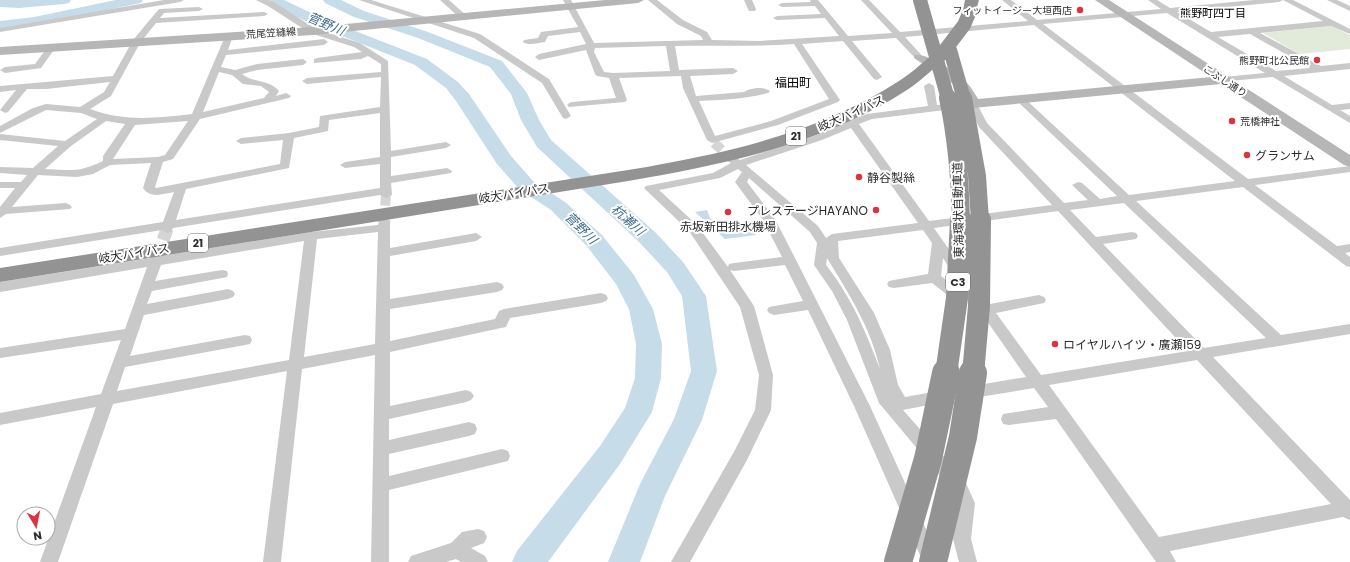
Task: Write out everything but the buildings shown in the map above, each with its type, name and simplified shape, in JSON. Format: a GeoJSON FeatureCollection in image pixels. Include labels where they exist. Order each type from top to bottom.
{"type":"FeatureCollection","features":[{"type":"Feature","properties":{"kind":"highway","name":"東海環状自動車道"},"geometry":{"type":"LineString","coordinates":[[898,562],[915,510],[941,404],[956,313],[961,243],[960,185],[955,138],[939,62],[920,0]]}},
{"type":"Feature","properties":{"kind":"highway","name":"東海環状自動車道"},"geometry":{"type":"LineString","coordinates":[[932,562],[942,526],[967,408],[978,321],[982,247],[979,187],[973,137],[963,94],[933,0]]}},
{"type":"Feature","properties":{"kind":"highway","name":"岐大バイパス"},"geometry":{"type":"LineString","coordinates":[[0,263],[742,152],[789,138],[831,123],[890,95],[912,80],[930,56],[964,25],[971,6]]}},
{"type":"Feature","properties":{"kind":"highway","name":"岐大バイパス"},"geometry":{"type":"LineString","coordinates":[[930,56],[951,17]]}},
{"type":"Feature","properties":{"kind":"highway","name":"岐大バイパス"},"geometry":{"type":"LineString","coordinates":[[0,275],[389,204]]}},
{"type":"Feature","properties":{"kind":"street"},"geometry":{"type":"LineString","coordinates":[[0,30],[118,9],[180,0]]}},
{"type":"Feature","properties":{"kind":"street"},"geometry":{"type":"LineString","coordinates":[[260,0],[271,4],[319,34],[357,45],[385,63],[386,158],[389,204],[384,253],[384,348],[380,562]]}},
{"type":"Feature","properties":{"kind":"street"},"geometry":{"type":"LineString","coordinates":[[363,0],[477,36],[546,81],[566,116]]}},
{"type":"Feature","properties":{"kind":"street"},"geometry":{"type":"LineString","coordinates":[[444,0],[464,16]]}},
{"type":"Feature","properties":{"kind":"street","name":"荒尾笠縫線"},"geometry":{"type":"LineString","coordinates":[[0,51],[229,36],[319,34],[368,25],[464,16],[568,3],[638,0]]}},
{"type":"Feature","properties":{"kind":"street"},"geometry":{"type":"LineString","coordinates":[[652,0],[680,22],[704,34],[709,43]]}},
{"type":"Feature","properties":{"kind":"street"},"geometry":{"type":"LineString","coordinates":[[748,0],[752,9]]}},
{"type":"Feature","properties":{"kind":"street"},"geometry":{"type":"LineString","coordinates":[[864,0],[898,35],[930,56],[958,80],[968,92],[974,104],[976,113],[983,125],[1349,509]]}},
{"type":"Feature","properties":{"kind":"street"},"geometry":{"type":"LineString","coordinates":[[1006,0],[1350,263]]}},
{"type":"Feature","properties":{"kind":"street","name":"こぶし通り"},"geometry":{"type":"LineString","coordinates":[[1101,0],[1350,162]]}},
{"type":"Feature","properties":{"kind":"street"},"geometry":{"type":"LineString","coordinates":[[1152,0],[1350,120]]}},
{"type":"Feature","properties":{"kind":"street"},"geometry":{"type":"LineString","coordinates":[[539,57],[591,46],[709,43],[755,44],[845,39],[1279,0]]}},
{"type":"Feature","properties":{"kind":"street"},"geometry":{"type":"LineString","coordinates":[[1287,0],[1350,32]]}},
{"type":"Feature","properties":{"kind":"street"},"geometry":{"type":"LineString","coordinates":[[1331,0],[1350,9]]}},
{"type":"Feature","properties":{"kind":"street"},"geometry":{"type":"LineString","coordinates":[[782,5],[816,2],[877,77]]}},
{"type":"Feature","properties":{"kind":"street"},"geometry":{"type":"LineString","coordinates":[[568,3],[591,46],[590,52],[600,74],[613,76],[733,71]]}},
{"type":"Feature","properties":{"kind":"street"},"geometry":{"type":"LineString","coordinates":[[82,110],[108,94],[136,42],[162,11],[199,9]]}},
{"type":"Feature","properties":{"kind":"street"},"geometry":{"type":"LineString","coordinates":[[153,21],[264,14]]}},
{"type":"Feature","properties":{"kind":"street"},"geometry":{"type":"LineString","coordinates":[[777,18],[827,16]]}},
{"type":"Feature","properties":{"kind":"street"},"geometry":{"type":"LineString","coordinates":[[1210,35],[1332,22]]}},
{"type":"Feature","properties":{"kind":"street"},"geometry":{"type":"LineString","coordinates":[[527,42],[542,40],[544,34],[582,29]]}},
{"type":"Feature","properties":{"kind":"street"},"geometry":{"type":"LineString","coordinates":[[1251,31],[1318,69]]}},
{"type":"Feature","properties":{"kind":"street"},"geometry":{"type":"LineString","coordinates":[[221,53],[319,34]]}},
{"type":"Feature","properties":{"kind":"street"},"geometry":{"type":"LineString","coordinates":[[0,170],[77,174],[89,172],[108,162],[158,160],[169,157],[196,117],[229,36]]}},
{"type":"Feature","properties":{"kind":"street"},"geometry":{"type":"LineString","coordinates":[[670,44],[680,73],[713,141],[782,122],[835,100],[797,42]]}},
{"type":"Feature","properties":{"kind":"street"},"geometry":{"type":"LineString","coordinates":[[755,44],[757,53]]}},
{"type":"Feature","properties":{"kind":"street"},"geometry":{"type":"LineString","coordinates":[[5,70],[38,66],[52,47]]}},
{"type":"Feature","properties":{"kind":"street"},"geometry":{"type":"LineString","coordinates":[[317,61],[361,56],[368,52]]}},
{"type":"Feature","properties":{"kind":"street"},"geometry":{"type":"LineString","coordinates":[[235,73],[257,68],[303,62]]}},
{"type":"Feature","properties":{"kind":"street"},"geometry":{"type":"LineString","coordinates":[[680,562],[741,455],[763,410],[766,375],[747,306],[693,228],[650,188],[716,176],[736,162],[818,138],[870,116],[1020,99],[1124,90],[1350,66]]}},
{"type":"Feature","properties":{"kind":"street"},"geometry":{"type":"LineString","coordinates":[[77,74],[122,68]]}},
{"type":"Feature","properties":{"kind":"street"},"geometry":{"type":"LineString","coordinates":[[215,68],[235,73],[246,82],[263,84],[274,91],[267,101]]}},
{"type":"Feature","properties":{"kind":"street"},"geometry":{"type":"LineString","coordinates":[[307,81],[385,74]]}},
{"type":"Feature","properties":{"kind":"street"},"geometry":{"type":"LineString","coordinates":[[572,105],[622,100],[613,76]]}},
{"type":"Feature","properties":{"kind":"street"},"geometry":{"type":"LineString","coordinates":[[0,89],[24,86],[46,86],[117,78]]}},
{"type":"Feature","properties":{"kind":"street"},"geometry":{"type":"LineString","coordinates":[[5,110],[24,86]]}},
{"type":"Feature","properties":{"kind":"street"},"geometry":{"type":"LineString","coordinates":[[929,86],[933,109]]}},
{"type":"Feature","properties":{"kind":"street"},"geometry":{"type":"LineString","coordinates":[[693,100],[746,95],[751,92],[765,91]]}},
{"type":"Feature","properties":{"kind":"street"},"geometry":{"type":"LineString","coordinates":[[0,130],[36,110],[46,107],[82,110],[104,118],[132,122],[196,117],[286,96]]}},
{"type":"Feature","properties":{"kind":"street"},"geometry":{"type":"LineString","coordinates":[[1020,99],[1278,341]]}},
{"type":"Feature","properties":{"kind":"street"},"geometry":{"type":"LineString","coordinates":[[1330,108],[1350,106]]}},
{"type":"Feature","properties":{"kind":"street"},"geometry":{"type":"LineString","coordinates":[[240,140],[289,136],[324,129],[324,118],[385,110]]}},
{"type":"Feature","properties":{"kind":"street"},"geometry":{"type":"LineString","coordinates":[[1,212],[34,172],[67,144],[104,118]]}},
{"type":"Feature","properties":{"kind":"street"},"geometry":{"type":"LineString","coordinates":[[108,162],[108,156],[132,122]]}},
{"type":"Feature","properties":{"kind":"street"},"geometry":{"type":"LineString","coordinates":[[854,124],[938,244],[1038,381],[1166,562]]}},
{"type":"Feature","properties":{"kind":"street"},"geometry":{"type":"LineString","coordinates":[[158,160],[149,188],[154,192],[285,166],[289,136]]}},
{"type":"Feature","properties":{"kind":"street"},"geometry":{"type":"LineString","coordinates":[[0,137],[67,144]]}},
{"type":"Feature","properties":{"kind":"street"},"geometry":{"type":"LineString","coordinates":[[345,165],[446,146]]}},
{"type":"Feature","properties":{"kind":"street"},"geometry":{"type":"LineString","coordinates":[[736,162],[814,229],[822,244],[833,258],[867,313],[883,350],[891,386],[901,404],[1350,329]]}},
{"type":"Feature","properties":{"kind":"street"},"geometry":{"type":"LineString","coordinates":[[0,287],[156,260],[311,236],[389,204],[446,170]]}},
{"type":"Feature","properties":{"kind":"street"},"geometry":{"type":"LineString","coordinates":[[833,258],[832,238],[924,224],[1350,170]]}},
{"type":"Feature","properties":{"kind":"street"},"geometry":{"type":"LineString","coordinates":[[748,172],[741,182],[769,219],[790,260],[862,406],[932,562]]}},
{"type":"Feature","properties":{"kind":"street"},"geometry":{"type":"LineString","coordinates":[[1078,184],[1096,202]]}},
{"type":"Feature","properties":{"kind":"street"},"geometry":{"type":"LineString","coordinates":[[0,185],[24,185]]}},
{"type":"Feature","properties":{"kind":"street"},"geometry":{"type":"LineString","coordinates":[[168,227],[181,187]]}},
{"type":"Feature","properties":{"kind":"street"},"geometry":{"type":"LineString","coordinates":[[0,252],[168,227],[389,204]]}},
{"type":"Feature","properties":{"kind":"street"},"geometry":{"type":"LineString","coordinates":[[1,212],[66,207]]}},
{"type":"Feature","properties":{"kind":"street"},"geometry":{"type":"LineString","coordinates":[[272,562],[297,364],[311,236]]}},
{"type":"Feature","properties":{"kind":"street"},"geometry":{"type":"LineString","coordinates":[[384,253],[476,236]]}},
{"type":"Feature","properties":{"kind":"street"},"geometry":{"type":"LineString","coordinates":[[1094,241],[1132,236]]}},
{"type":"Feature","properties":{"kind":"street"},"geometry":{"type":"LineString","coordinates":[[822,244],[820,265],[838,289],[854,320],[884,399],[958,484],[966,503],[962,539],[968,562]]}},
{"type":"Feature","properties":{"kind":"street"},"geometry":{"type":"LineString","coordinates":[[934,278],[938,244]]}},
{"type":"Feature","properties":{"kind":"street"},"geometry":{"type":"LineString","coordinates":[[1334,251],[1350,248]]}},
{"type":"Feature","properties":{"kind":"street"},"geometry":{"type":"LineString","coordinates":[[47,561],[156,260]]}},
{"type":"Feature","properties":{"kind":"street"},"geometry":{"type":"LineString","coordinates":[[734,267],[790,260]]}},
{"type":"Feature","properties":{"kind":"street"},"geometry":{"type":"LineString","coordinates":[[147,286],[222,274]]}},
{"type":"Feature","properties":{"kind":"street"},"geometry":{"type":"LineString","coordinates":[[894,284],[934,278],[997,325]]}},
{"type":"Feature","properties":{"kind":"street"},"geometry":{"type":"LineString","coordinates":[[384,305],[497,287]]}},
{"type":"Feature","properties":{"kind":"street"},"geometry":{"type":"LineString","coordinates":[[138,311],[228,294]]}},
{"type":"Feature","properties":{"kind":"street"},"geometry":{"type":"LineString","coordinates":[[0,419],[384,348],[501,323],[504,314],[601,298]]}},
{"type":"Feature","properties":{"kind":"street"},"geometry":{"type":"LineString","coordinates":[[986,310],[1039,300]]}},
{"type":"Feature","properties":{"kind":"street"},"geometry":{"type":"LineString","coordinates":[[774,310],[812,305]]}},
{"type":"Feature","properties":{"kind":"street"},"geometry":{"type":"LineString","coordinates":[[0,353],[130,333]]}},
{"type":"Feature","properties":{"kind":"street"},"geometry":{"type":"LineString","coordinates":[[119,363],[245,340]]}},
{"type":"Feature","properties":{"kind":"street"},"geometry":{"type":"LineString","coordinates":[[382,414],[466,396]]}},
{"type":"Feature","properties":{"kind":"street"},"geometry":{"type":"LineString","coordinates":[[1009,419],[1060,412]]}},
{"type":"Feature","properties":{"kind":"street"},"geometry":{"type":"LineString","coordinates":[[382,449],[470,429]]}},
{"type":"Feature","properties":{"kind":"street"},"geometry":{"type":"LineString","coordinates":[[381,485],[502,456]]}},
{"type":"Feature","properties":{"kind":"street"},"geometry":{"type":"LineString","coordinates":[[1156,546],[1349,509]]}},
{"type":"Feature","properties":{"kind":"street"},"geometry":{"type":"LineString","coordinates":[[417,562],[457,550],[468,538],[478,537]]}},
{"type":"Feature","properties":{"kind":"street"},"geometry":{"type":"LineString","coordinates":[[457,550],[479,562]]}},
{"type":"Feature","properties":{"kind":"green space"},"geometry":{"type":"Polygon","coordinates":[[[1331,26],[1350,35],[1350,49],[1299,54],[1263,33],[1331,26]]]}},
{"type":"Feature","properties":{"kind":"water"},"geometry":{"type":"Polygon","coordinates":[[[707,210],[710,218],[723,229],[725,229],[723,223],[732,222],[735,228],[752,227],[756,235],[725,239],[695,212],[707,210]]]}},
{"type":"Feature","properties":{"kind":"waterway","name":"杭瀬川"},"geometry":{"type":"LineString","coordinates":[[0,3],[19,4],[64,0]]}},
{"type":"Feature","properties":{"kind":"waterway","name":"菅野川"},"geometry":{"type":"LineString","coordinates":[[0,25],[34,21],[136,0]]}},
{"type":"Feature","properties":{"kind":"waterway","name":"菅野川"},"geometry":{"type":"LineString","coordinates":[[273,0],[317,21],[421,62],[452,85],[463,98],[504,160],[526,185],[558,206],[594,240],[626,281],[641,309],[649,344],[648,378],[638,412],[610,455],[528,562]]}},
{"type":"Feature","properties":{"kind":"waterway","name":"杭瀬川"},"geometry":{"type":"LineString","coordinates":[[330,0],[359,14],[423,35],[496,64],[519,93],[530,120],[544,143],[647,237],[675,267],[694,296],[702,346],[704,371],[688,420],[651,494],[624,562]]}},
{"type":"Feature","properties":{"kind":"tunnel"},"geometry":{"type":"LineString","coordinates":[[714,143],[734,160]]}},
{"type":"Feature","properties":{"kind":"tunnel"},"geometry":{"type":"LineString","coordinates":[[384,221],[386,195]]}},
{"type":"Feature","properties":{"kind":"tunnel"},"geometry":{"type":"LineString","coordinates":[[157,258],[167,229]]}},
{"type":"Feature","properties":{"kind":"place","name":"フィットイージー大垣西店"},"geometry":{"type":"Point","coordinates":[1080,10]}},
{"type":"Feature","properties":{"kind":"place","name":"熊野町北公民館"},"geometry":{"type":"Point","coordinates":[1317,60]}},
{"type":"Feature","properties":{"kind":"place","name":"荒橋神社"},"geometry":{"type":"Point","coordinates":[1232,121]}},
{"type":"Feature","properties":{"kind":"place","name":"グランサム"},"geometry":{"type":"Point","coordinates":[1247,155]}},
{"type":"Feature","properties":{"kind":"place","name":"静谷製絲"},"geometry":{"type":"Point","coordinates":[859,177]}},
{"type":"Feature","properties":{"kind":"place","name":"プレステージHAYANO"},"geometry":{"type":"Point","coordinates":[876,210]}},
{"type":"Feature","properties":{"kind":"place","name":"赤坂新田排水機場"},"geometry":{"type":"Point","coordinates":[728,212]}},
{"type":"Feature","properties":{"kind":"place","name":"ロイヤルハイツ・廣瀬159"},"geometry":{"type":"Point","coordinates":[1055,344]}},
{"type":"Feature","properties":{"kind":"district","name":"熊野町四丁目"},"geometry":{"type":"Point","coordinates":[1213,13]}},
{"type":"Feature","properties":{"kind":"district","name":"福田町"},"geometry":{"type":"Point","coordinates":[793,82]}}]}
